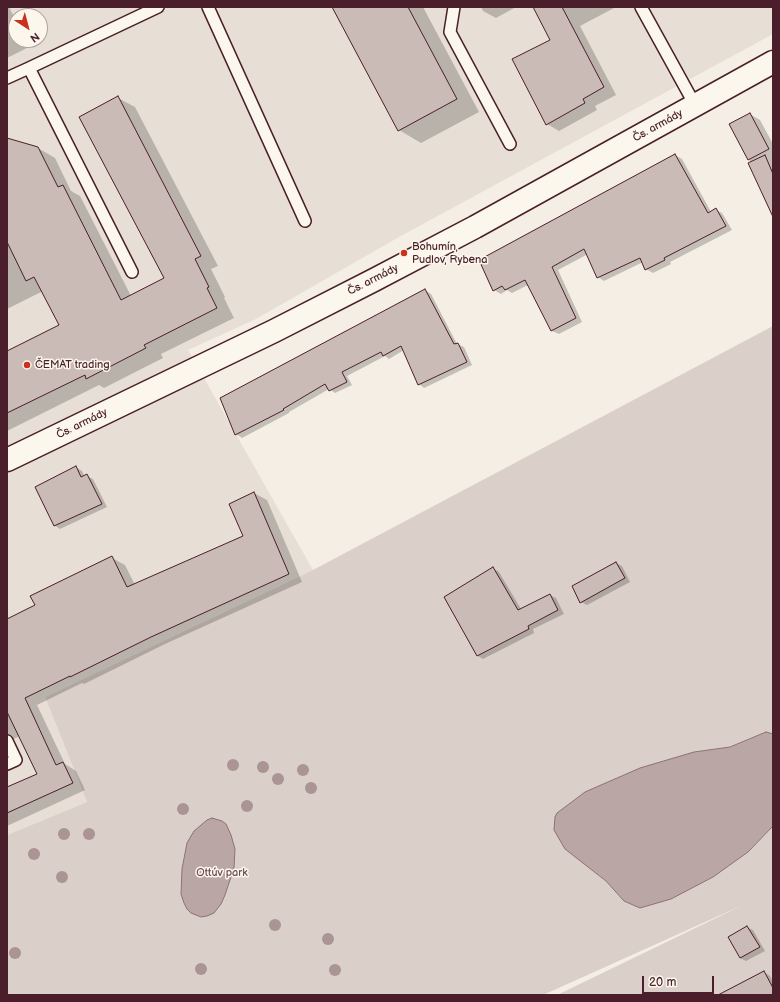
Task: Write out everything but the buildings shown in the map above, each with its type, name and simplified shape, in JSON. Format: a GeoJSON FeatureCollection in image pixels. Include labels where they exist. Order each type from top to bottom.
{"type":"FeatureCollection","features":[{"type":"Feature","properties":{"kind":"main road","name":"Čs. armády"},"geometry":{"type":"LineString","coordinates":[[7,460],[274,331],[374,280],[475,227],[773,62]]}},
{"type":"Feature","properties":{"kind":"lane"},"geometry":{"type":"LineString","coordinates":[[7,78],[158,7]]}},
{"type":"Feature","properties":{"kind":"lane"},"geometry":{"type":"LineString","coordinates":[[208,7],[305,221]]}},
{"type":"Feature","properties":{"kind":"lane"},"geometry":{"type":"LineString","coordinates":[[454,7],[450,32],[510,144]]}},
{"type":"Feature","properties":{"kind":"lane"},"geometry":{"type":"LineString","coordinates":[[641,7],[694,105]]}},
{"type":"Feature","properties":{"kind":"lane"},"geometry":{"type":"LineString","coordinates":[[29,68],[132,272]]}},
{"type":"Feature","properties":{"kind":"lane"},"geometry":{"type":"LineString","coordinates":[[7,741],[16,760],[7,764]]}},
{"type":"Feature","properties":{"kind":"shaded area"},"geometry":{"type":"Polygon","coordinates":[[[7,7],[773,7],[773,34],[399,237],[256,319],[188,350],[313,570],[45,697],[87,802],[7,835],[7,7]]]}},
{"type":"Feature","properties":{"kind":"shaded area"},"geometry":{"type":"Polygon","coordinates":[[[766,732],[773,734],[773,826],[748,852],[713,877],[671,899],[640,908],[624,901],[606,881],[565,849],[554,830],[555,817],[557,813],[585,792],[640,768],[694,752],[730,747],[766,732]]]}},
{"type":"Feature","properties":{"kind":"shaded area"},"geometry":{"type":"Polygon","coordinates":[[[212,818],[226,824],[231,835],[235,849],[234,868],[221,904],[214,913],[201,917],[191,913],[184,903],[181,894],[182,869],[187,843],[194,831],[207,820],[212,818]]]}},
{"type":"Feature","properties":{"kind":"green space","name":"Ottúv park"},"geometry":{"type":"Polygon","coordinates":[[[773,326],[773,734],[766,732],[730,747],[694,752],[587,866],[606,881],[624,901],[748,852],[773,826],[773,995],[557,995],[743,905],[543,995],[7,995],[7,835],[87,802],[45,697],[313,570],[773,326]]]}},
{"type":"Feature","properties":{"kind":"place","name":"Bohumín, Pudlov, Rybena"},"geometry":{"type":"Point","coordinates":[404,253]}},
{"type":"Feature","properties":{"kind":"place","name":"ČEMAT trading"},"geometry":{"type":"Point","coordinates":[27,365]}}]}
